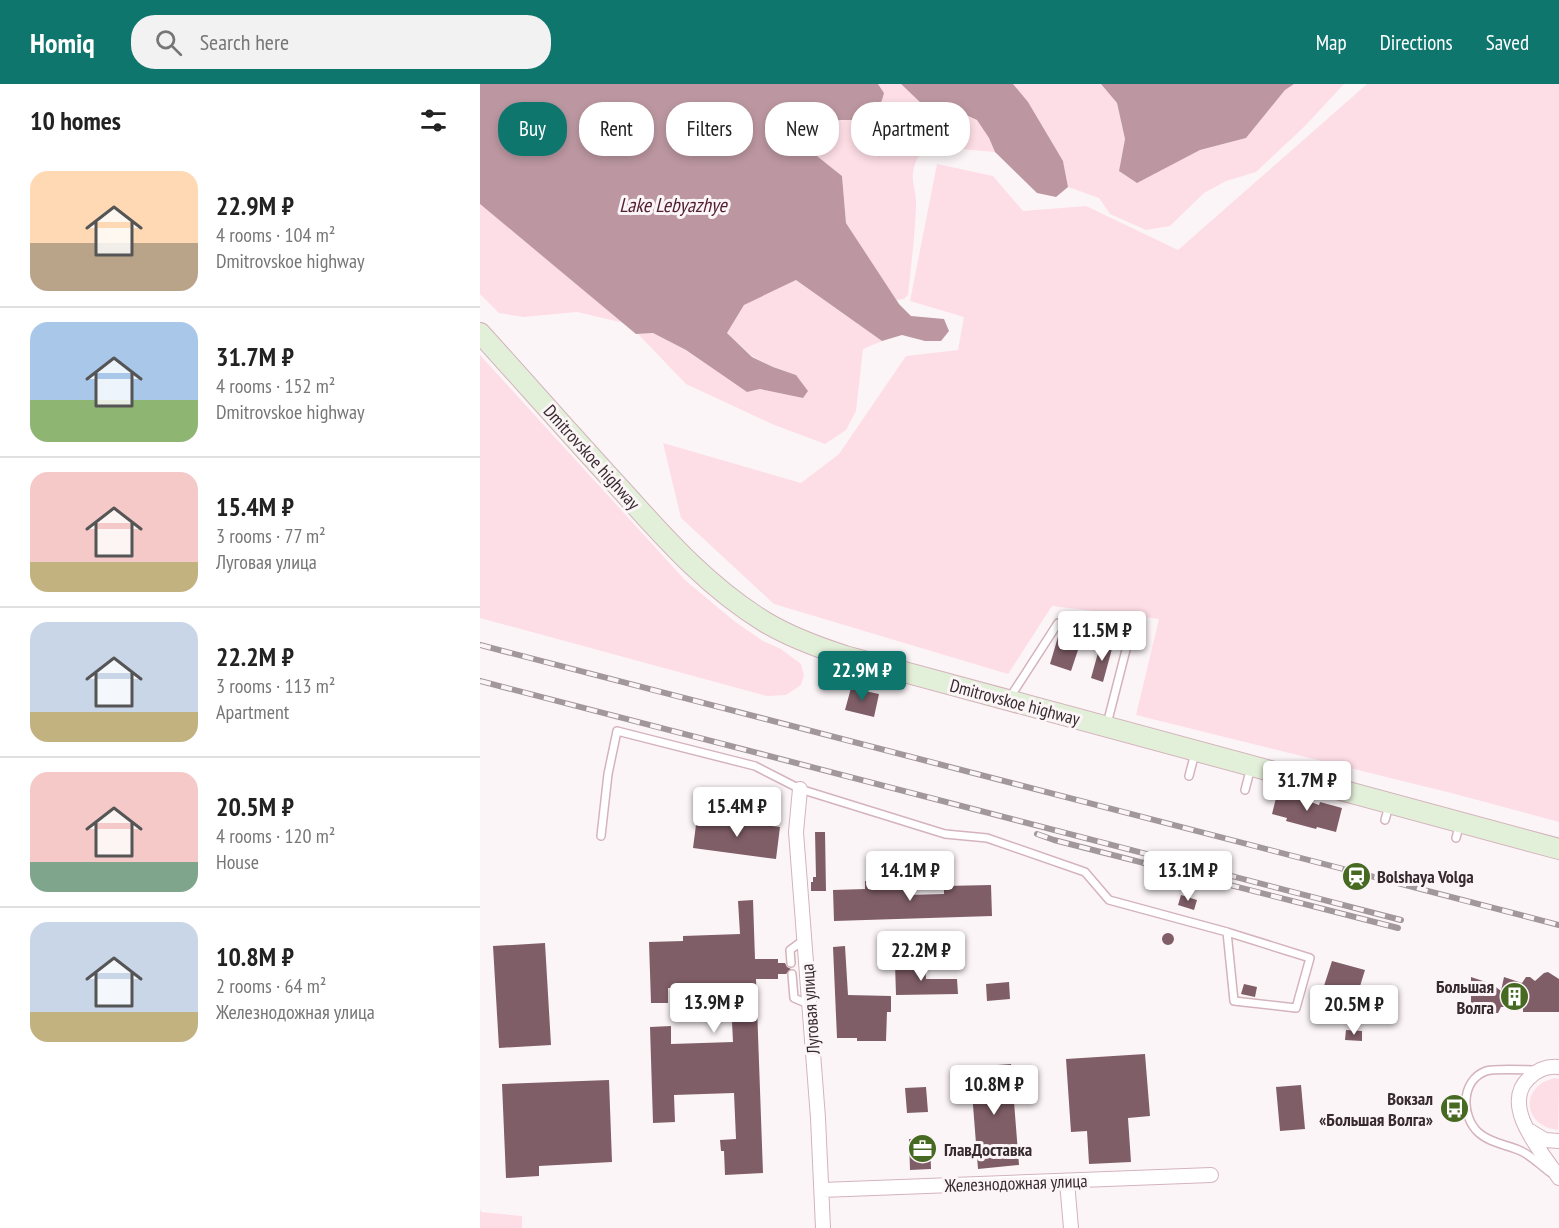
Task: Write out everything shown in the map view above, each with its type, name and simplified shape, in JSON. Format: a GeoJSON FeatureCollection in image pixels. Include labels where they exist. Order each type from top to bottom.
{"type":"FeatureCollection","features":[{"type":"Feature","properties":{"kind":"main road","name":"Dmitrovskoe highway"},"geometry":{"type":"LineString","coordinates":[[480,333],[666,540],[707,579],[766,623],[814,646],[1251,766],[1388,812],[1458,830],[1559,849]]}},
{"type":"Feature","properties":{"kind":"street","name":"Луговая улица"},"geometry":{"type":"LineString","coordinates":[[800,789],[796,832],[824,1228]]}},
{"type":"Feature","properties":{"kind":"street"},"geometry":{"type":"LineString","coordinates":[[1559,1067],[1552,1066],[1539,1070],[1527,1079],[1520,1092],[1518,1107],[1523,1123],[1559,1179]]}},
{"type":"Feature","properties":{"kind":"street"},"geometry":{"type":"LineString","coordinates":[[1523,1123],[1533,1134],[1545,1140],[1559,1141]]}},
{"type":"Feature","properties":{"kind":"street","name":"Железнодожная улица"},"geometry":{"type":"LineString","coordinates":[[822,1190],[1211,1175]]}},
{"type":"Feature","properties":{"kind":"street"},"geometry":{"type":"LineString","coordinates":[[1067,1182],[1071,1228]]}},
{"type":"Feature","properties":{"kind":"lane"},"geometry":{"type":"LineString","coordinates":[[1008,701],[1058,624],[1128,642],[1107,726]]}},
{"type":"Feature","properties":{"kind":"lane"},"geometry":{"type":"LineString","coordinates":[[601,836],[608,774],[617,731],[755,766],[800,789],[945,834],[987,838],[1085,872],[1108,900],[1227,932],[1310,958],[1296,1008],[1234,1001],[1227,932]]}},
{"type":"Feature","properties":{"kind":"lane"},"geometry":{"type":"LineString","coordinates":[[1189,776],[1195,751]]}},
{"type":"Feature","properties":{"kind":"lane"},"geometry":{"type":"LineString","coordinates":[[1245,790],[1251,766]]}},
{"type":"Feature","properties":{"kind":"lane"},"geometry":{"type":"LineString","coordinates":[[791,963],[790,950],[805,939]]}},
{"type":"Feature","properties":{"kind":"lane"},"geometry":{"type":"LineString","coordinates":[[792,974],[794,998],[808,1004]]}},
{"type":"Feature","properties":{"kind":"lane"},"geometry":{"type":"LineString","coordinates":[[1539,1070],[1486,1071],[1474,1080],[1467,1093],[1465,1108],[1470,1124],[1480,1135],[1523,1152],[1559,1179]]}},
{"type":"Feature","properties":{"kind":"shaded area"},"geometry":{"type":"Polygon","coordinates":[[[878,84],[901,84],[920,102],[879,102],[884,93],[878,84]]]}},
{"type":"Feature","properties":{"kind":"shaded area"},"geometry":{"type":"Polygon","coordinates":[[[1013,84],[1101,84],[1117,103],[1125,139],[1119,171],[1137,182],[1200,150],[1246,138],[1285,90],[1294,84],[1344,84],[1305,126],[1256,172],[1226,181],[1204,193],[1170,226],[1146,230],[1110,214],[1099,198],[1068,187],[1063,161],[1013,84]]]}},
{"type":"Feature","properties":{"kind":"shaded area"},"geometry":{"type":"Polygon","coordinates":[[[1367,84],[1559,84],[1559,822],[1136,715],[1159,619],[1052,606],[1008,674],[774,604],[681,518],[663,443],[801,483],[839,454],[906,356],[958,350],[964,317],[910,301],[937,164],[993,176],[1023,211],[1086,206],[1178,250],[1367,84]]]}},
{"type":"Feature","properties":{"kind":"shaded area"},"geometry":{"type":"Polygon","coordinates":[[[970,117],[977,120],[995,152],[970,150],[970,117]]]}},
{"type":"Feature","properties":{"kind":"shaded area"},"geometry":{"type":"Polygon","coordinates":[[[851,119],[851,156],[921,156],[918,157],[913,171],[916,199],[914,240],[908,295],[904,299],[896,300],[846,223],[842,176],[817,156],[839,156],[839,121],[851,119]]]}},
{"type":"Feature","properties":{"kind":"shaded area"},"geometry":{"type":"Polygon","coordinates":[[[480,204],[624,323],[577,312],[523,317],[499,313],[480,294],[480,204]]]}},
{"type":"Feature","properties":{"kind":"shaded area"},"geometry":{"type":"Polygon","coordinates":[[[796,280],[882,341],[863,349],[856,411],[846,430],[825,444],[772,424],[686,384],[638,334],[653,333],[686,350],[747,392],[760,389],[803,398],[796,375],[752,356],[727,333],[744,305],[796,280]]]}},
{"type":"Feature","properties":{"kind":"shaded area"},"geometry":{"type":"Polygon","coordinates":[[[480,355],[685,580],[734,621],[763,641],[781,649],[801,664],[804,675],[801,685],[786,695],[767,696],[480,618],[480,355]]]}},
{"type":"Feature","properties":{"kind":"shaded area"},"geometry":{"type":"Polygon","coordinates":[[[1554,1078],[1559,1079],[1558,1130],[1546,1127],[1538,1121],[1532,1114],[1530,1106],[1535,1089],[1554,1078]]]}},
{"type":"Feature","properties":{"kind":"shaded area"},"geometry":{"type":"Polygon","coordinates":[[[480,1208],[481,1212],[522,1216],[522,1228],[480,1228],[480,1208]]]}},
{"type":"Feature","properties":{"kind":"water","name":"Lake Lebyazhye"},"geometry":{"type":"Polygon","coordinates":[[[480,84],[878,84],[884,93],[881,102],[851,102],[851,120],[839,121],[839,102],[765,102],[765,156],[817,156],[842,176],[846,223],[899,304],[911,316],[944,319],[949,331],[941,341],[925,341],[902,335],[882,341],[796,280],[744,305],[727,333],[752,357],[796,375],[808,391],[803,398],[760,389],[747,392],[686,350],[653,333],[636,334],[480,204],[480,84]]]}},
{"type":"Feature","properties":{"kind":"water"},"geometry":{"type":"Polygon","coordinates":[[[901,84],[1013,84],[1028,102],[1063,161],[1068,187],[1056,197],[1037,193],[995,152],[977,120],[970,117],[970,102],[920,102],[901,84]]]}},
{"type":"Feature","properties":{"kind":"water"},"geometry":{"type":"Polygon","coordinates":[[[1101,84],[1294,84],[1285,90],[1246,138],[1200,150],[1137,183],[1119,171],[1125,139],[1117,103],[1101,84]]]}},
{"type":"Feature","properties":{"kind":"building"},"geometry":{"type":"Polygon","coordinates":[[[1058,637],[1080,644],[1071,671],[1050,664],[1058,637]]]}},
{"type":"Feature","properties":{"kind":"building"},"geometry":{"type":"Polygon","coordinates":[[[1101,642],[1113,645],[1103,682],[1091,678],[1101,642]]]}},
{"type":"Feature","properties":{"kind":"building"},"geometry":{"type":"Polygon","coordinates":[[[851,688],[879,694],[874,717],[845,710],[851,688]]]}},
{"type":"Feature","properties":{"kind":"building"},"geometry":{"type":"Polygon","coordinates":[[[1278,790],[1319,805],[1320,802],[1342,808],[1336,832],[1286,821],[1287,818],[1272,814],[1278,790]]]}},
{"type":"Feature","properties":{"kind":"building"},"geometry":{"type":"Polygon","coordinates":[[[697,817],[780,827],[776,859],[693,848],[697,817]]]}},
{"type":"Feature","properties":{"kind":"building"},"geometry":{"type":"Polygon","coordinates":[[[815,832],[825,832],[826,891],[811,891],[811,882],[813,882],[813,877],[816,877],[815,832]]]}},
{"type":"Feature","properties":{"kind":"building"},"geometry":{"type":"Polygon","coordinates":[[[907,879],[907,895],[944,894],[944,886],[991,885],[992,916],[834,921],[833,890],[865,889],[865,881],[907,879]]]}},
{"type":"Feature","properties":{"kind":"building"},"geometry":{"type":"Polygon","coordinates":[[[1181,895],[1197,900],[1194,910],[1178,905],[1181,895]]]}},
{"type":"Feature","properties":{"kind":"building"},"geometry":{"type":"Polygon","coordinates":[[[753,900],[755,959],[778,959],[778,963],[785,963],[791,969],[786,974],[778,974],[778,979],[756,979],[763,1173],[725,1175],[724,1151],[721,1151],[720,1140],[736,1139],[734,1093],[674,1095],[675,1122],[653,1123],[650,1027],[671,1026],[671,1044],[733,1042],[732,1022],[743,1022],[742,986],[668,988],[668,1003],[651,1003],[649,942],[683,941],[683,936],[740,934],[738,901],[753,900]]]}},
{"type":"Feature","properties":{"kind":"building"},"geometry":{"type":"Polygon","coordinates":[[[1170,933],[1174,939],[1170,945],[1166,945],[1162,937],[1170,933]]]}},
{"type":"Feature","properties":{"kind":"building"},"geometry":{"type":"Polygon","coordinates":[[[545,943],[551,1045],[499,1048],[493,946],[545,943]]]}},
{"type":"Feature","properties":{"kind":"building"},"geometry":{"type":"Polygon","coordinates":[[[845,946],[848,995],[891,996],[891,1012],[887,1012],[886,1041],[837,1038],[833,947],[845,946]]]}},
{"type":"Feature","properties":{"kind":"building"},"geometry":{"type":"Polygon","coordinates":[[[1332,961],[1365,970],[1353,1009],[1330,1002],[1327,1019],[1314,1017],[1332,961]]]}},
{"type":"Feature","properties":{"kind":"building"},"geometry":{"type":"Polygon","coordinates":[[[895,964],[925,964],[926,979],[957,979],[958,994],[896,995],[895,964]]]}},
{"type":"Feature","properties":{"kind":"building","name":"Большая Волга"},"geometry":{"type":"Polygon","coordinates":[[[1548,972],[1559,979],[1559,1012],[1523,1012],[1523,1007],[1501,1007],[1498,1013],[1487,1013],[1487,1007],[1471,1007],[1471,977],[1492,984],[1501,991],[1504,977],[1522,983],[1526,977],[1535,981],[1548,972]]]}},
{"type":"Feature","properties":{"kind":"building"},"geometry":{"type":"Polygon","coordinates":[[[1009,982],[1010,999],[987,1001],[986,984],[1009,982]]]}},
{"type":"Feature","properties":{"kind":"building"},"geometry":{"type":"Polygon","coordinates":[[[1244,984],[1257,987],[1255,997],[1241,994],[1244,984]]]}},
{"type":"Feature","properties":{"kind":"building"},"geometry":{"type":"Polygon","coordinates":[[[1346,1030],[1362,1031],[1362,1041],[1345,1040],[1346,1030]]]}},
{"type":"Feature","properties":{"kind":"building"},"geometry":{"type":"Polygon","coordinates":[[[1145,1054],[1150,1116],[1128,1118],[1131,1162],[1089,1164],[1087,1131],[1071,1132],[1066,1059],[1145,1054]]]}},
{"type":"Feature","properties":{"kind":"building"},"geometry":{"type":"Polygon","coordinates":[[[1011,1064],[1019,1165],[978,1169],[970,1067],[1011,1064]]]}},
{"type":"Feature","properties":{"kind":"building"},"geometry":{"type":"Polygon","coordinates":[[[609,1080],[612,1162],[539,1166],[539,1176],[506,1178],[502,1084],[609,1080]]]}},
{"type":"Feature","properties":{"kind":"building"},"geometry":{"type":"Polygon","coordinates":[[[1301,1085],[1305,1129],[1280,1131],[1276,1087],[1301,1085]]]}},
{"type":"Feature","properties":{"kind":"building"},"geometry":{"type":"Polygon","coordinates":[[[926,1087],[928,1112],[907,1113],[905,1088],[926,1087]]]}},
{"type":"Feature","properties":{"kind":"building"},"geometry":{"type":"Polygon","coordinates":[[[930,1138],[931,1169],[910,1170],[909,1139],[930,1138]]]}},
{"type":"Feature","properties":{"kind":"railway"},"geometry":{"type":"LineString","coordinates":[[480,645],[1559,925]]}},
{"type":"Feature","properties":{"kind":"railway"},"geometry":{"type":"LineString","coordinates":[[480,681],[1401,920]]}},
{"type":"Feature","properties":{"kind":"railway"},"geometry":{"type":"LineString","coordinates":[[1037,834],[1398,928]]}},
{"type":"Feature","properties":{"kind":"place","name":"Bolshaya Volga"},"geometry":{"type":"Point","coordinates":[1356,876]}},
{"type":"Feature","properties":{"kind":"place","name":"Большая Волга"},"geometry":{"type":"Point","coordinates":[1515,996]}},
{"type":"Feature","properties":{"kind":"place","name":"Вокзал «Большая Волга»"},"geometry":{"type":"Point","coordinates":[1454,1108]}},
{"type":"Feature","properties":{"kind":"place","name":"ГлавДоставка"},"geometry":{"type":"Point","coordinates":[923,1149]}}]}
